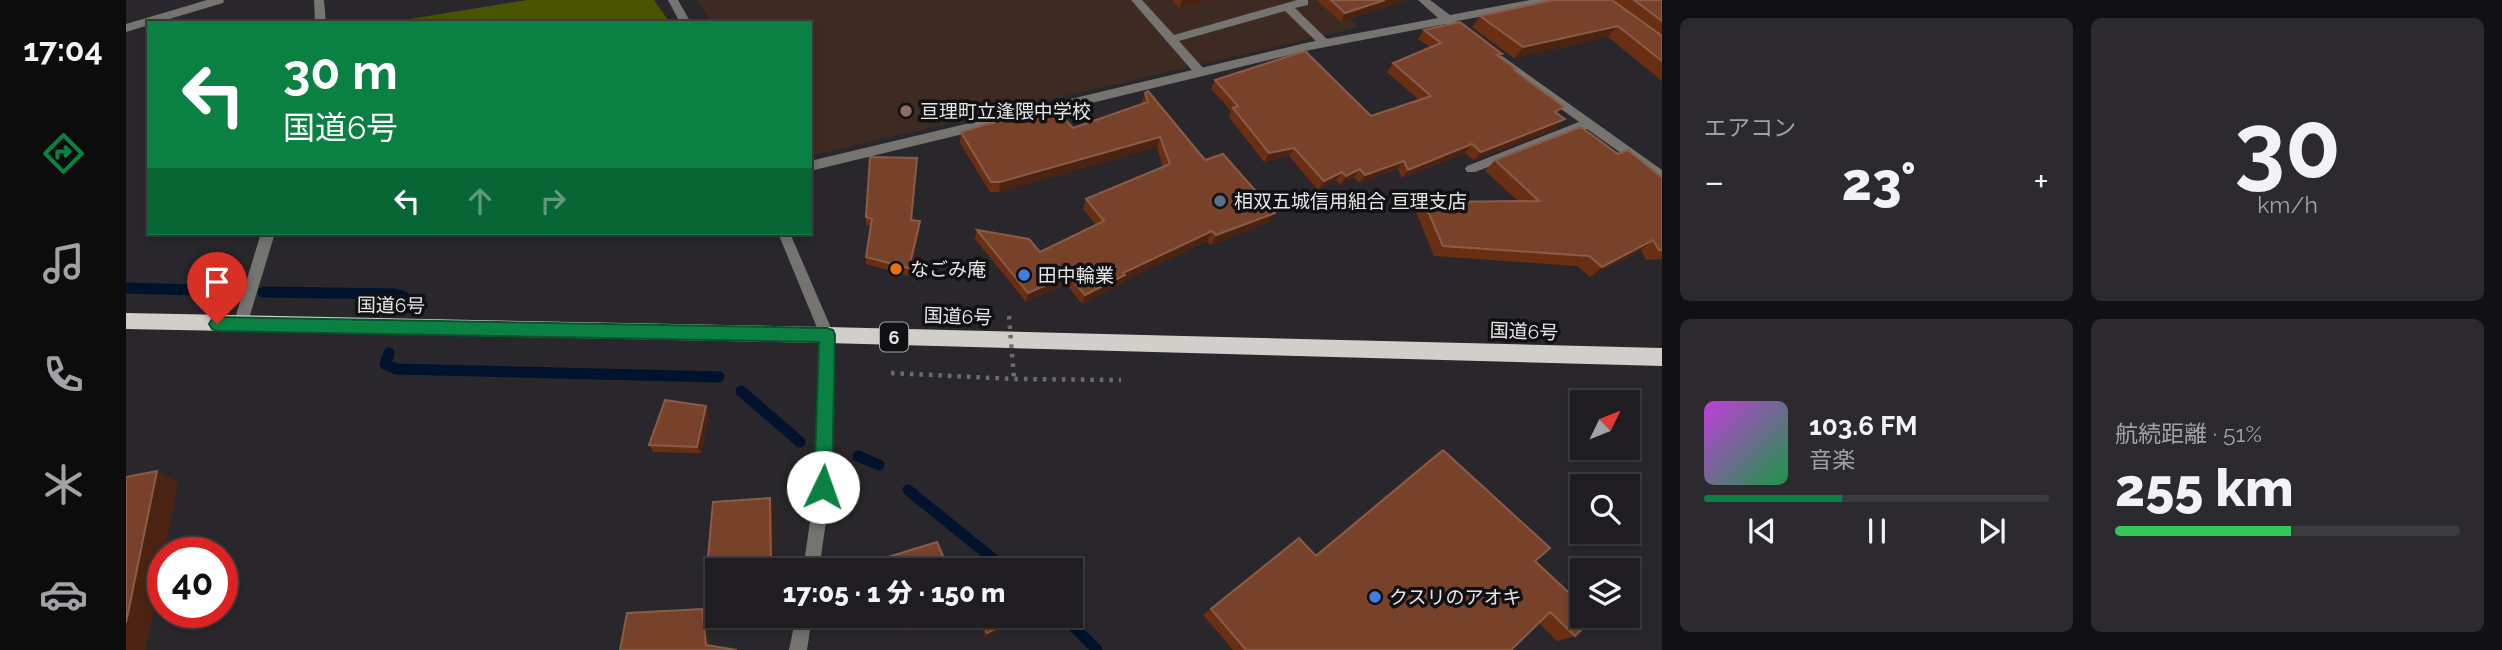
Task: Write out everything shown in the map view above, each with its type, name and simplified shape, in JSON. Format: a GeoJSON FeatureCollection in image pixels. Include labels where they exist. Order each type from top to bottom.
{"type":"FeatureCollection","features":[{"type":"Feature","properties":{"kind":"highway","name":"国道6号"},"geometry":{"type":"LineString","coordinates":[[126,321],[827,335],[1662,357]]}},
{"type":"Feature","properties":{"kind":"street"},"geometry":{"type":"LineString","coordinates":[[149,21],[219,0]]}},
{"type":"Feature","properties":{"kind":"street"},"geometry":{"type":"LineString","coordinates":[[319,0],[321,21]]}},
{"type":"Feature","properties":{"kind":"street"},"geometry":{"type":"LineString","coordinates":[[673,0],[685,21]]}},
{"type":"Feature","properties":{"kind":"street"},"geometry":{"type":"LineString","coordinates":[[1136,0],[1200,72]]}},
{"type":"Feature","properties":{"kind":"street"},"geometry":{"type":"LineString","coordinates":[[1171,40],[1304,2],[1302,0]]}},
{"type":"Feature","properties":{"kind":"street"},"geometry":{"type":"LineString","coordinates":[[1423,0],[1453,23]]}},
{"type":"Feature","properties":{"kind":"street"},"geometry":{"type":"LineString","coordinates":[[812,166],[1325,43],[1453,23],[1549,0]]}},
{"type":"Feature","properties":{"kind":"street"},"geometry":{"type":"LineString","coordinates":[[1287,7],[1325,43]]}},
{"type":"Feature","properties":{"kind":"street"},"geometry":{"type":"LineString","coordinates":[[126,28],[147,22]]}},
{"type":"Feature","properties":{"kind":"street"},"geometry":{"type":"LineString","coordinates":[[1488,50],[1662,177]]}},
{"type":"Feature","properties":{"kind":"street"},"geometry":{"type":"LineString","coordinates":[[1471,169],[1589,123]]}},
{"type":"Feature","properties":{"kind":"street"},"geometry":{"type":"LineString","coordinates":[[240,325],[267,235]]}},
{"type":"Feature","properties":{"kind":"street"},"geometry":{"type":"LineString","coordinates":[[785,235],[827,335],[823,487],[813,558]]}},
{"type":"Feature","properties":{"kind":"street"},"geometry":{"type":"LineString","coordinates":[[798,650],[802,628]]}},
{"type":"Feature","properties":{"kind":"path"},"geometry":{"type":"LineString","coordinates":[[1009,316],[1014,380]]}},
{"type":"Feature","properties":{"kind":"path"},"geometry":{"type":"LineString","coordinates":[[891,373],[1014,380],[1121,380]]}},
{"type":"Feature","properties":{"kind":"shaded area","name":"亘理町立逢隈中学校"},"geometry":{"type":"Polygon","coordinates":[[[698,0],[1330,0],[1359,27],[812,156],[812,21],[709,21],[698,0]]]}},
{"type":"Feature","properties":{"kind":"green space"},"geometry":{"type":"Polygon","coordinates":[[[527,0],[654,0],[669,21],[397,21],[527,0]]]}},
{"type":"Feature","properties":{"kind":"building"},"geometry":{"type":"Polygon","coordinates":[[[1331,0],[1385,0],[1345,13],[1331,0]]]}},
{"type":"Feature","properties":{"kind":"building"},"geometry":{"type":"Polygon","coordinates":[[[1553,0],[1612,0],[1662,36],[1662,61],[1618,26],[1523,47],[1480,16],[1553,0]]]}},
{"type":"Feature","properties":{"kind":"building"},"geometry":{"type":"Polygon","coordinates":[[[1634,0],[1662,0],[1662,21],[1634,0]]]}},
{"type":"Feature","properties":{"kind":"building"},"geometry":{"type":"Polygon","coordinates":[[[1460,22],[1502,54],[1497,55],[1516,69],[1514,70],[1564,107],[1555,112],[1565,119],[1481,152],[1472,144],[1408,170],[1404,161],[1365,175],[1360,169],[1346,176],[1342,172],[1324,181],[1294,148],[1269,153],[1233,108],[1238,106],[1215,80],[1305,51],[1371,116],[1431,96],[1393,63],[1441,43],[1424,30],[1460,22]]]}},
{"type":"Feature","properties":{"kind":"building"},"geometry":{"type":"Polygon","coordinates":[[[1148,91],[1205,160],[1223,154],[1275,213],[1216,235],[1212,231],[1123,273],[1125,275],[1085,295],[1068,275],[1028,293],[977,230],[1029,239],[1040,252],[1104,221],[1086,199],[1170,164],[1160,137],[1000,182],[991,182],[961,132],[987,124],[1058,111],[1073,128],[1148,102],[1145,93],[1148,91]]]}},
{"type":"Feature","properties":{"kind":"building"},"geometry":{"type":"Polygon","coordinates":[[[1581,127],[1618,154],[1628,150],[1662,176],[1662,250],[1659,250],[1653,240],[1602,267],[1589,256],[1443,246],[1424,202],[1539,201],[1495,160],[1581,127]]]}},
{"type":"Feature","properties":{"kind":"building"},"geometry":{"type":"Polygon","coordinates":[[[870,157],[917,158],[911,220],[920,221],[909,268],[866,257],[872,219],[866,217],[870,157]]]}},
{"type":"Feature","properties":{"kind":"building"},"geometry":{"type":"Polygon","coordinates":[[[665,400],[706,406],[697,447],[649,445],[665,400]]]}},
{"type":"Feature","properties":{"kind":"building"},"geometry":{"type":"Polygon","coordinates":[[[1443,450],[1550,548],[1535,561],[1570,594],[1570,628],[1583,628],[1575,636],[1550,612],[1511,650],[1246,650],[1211,609],[1299,538],[1316,556],[1443,450]]]}},
{"type":"Feature","properties":{"kind":"building"},"geometry":{"type":"Polygon","coordinates":[[[157,471],[126,623],[126,477],[157,471]]]}},
{"type":"Feature","properties":{"kind":"building"},"geometry":{"type":"Polygon","coordinates":[[[770,498],[771,558],[708,558],[713,502],[770,498]]]}},
{"type":"Feature","properties":{"kind":"building"},"geometry":{"type":"Polygon","coordinates":[[[937,542],[944,558],[885,558],[937,542]]]}},
{"type":"Feature","properties":{"kind":"building"},"geometry":{"type":"Polygon","coordinates":[[[702,609],[706,645],[737,650],[620,650],[627,613],[702,609]]]}},
{"type":"Feature","properties":{"kind":"building"},"geometry":{"type":"Polygon","coordinates":[[[985,628],[997,628],[987,633],[985,628]]]}},
{"type":"Feature","properties":{"kind":"waterway"},"geometry":{"type":"LineString","coordinates":[[126,288],[230,291]]}},
{"type":"Feature","properties":{"kind":"waterway"},"geometry":{"type":"LineString","coordinates":[[263,292],[395,294],[404,297],[407,305]]}},
{"type":"Feature","properties":{"kind":"waterway"},"geometry":{"type":"LineString","coordinates":[[389,353],[385,364],[396,369],[719,377]]}},
{"type":"Feature","properties":{"kind":"waterway"},"geometry":{"type":"LineString","coordinates":[[741,391],[800,442]]}},
{"type":"Feature","properties":{"kind":"waterway"},"geometry":{"type":"LineString","coordinates":[[858,456],[879,465]]}},
{"type":"Feature","properties":{"kind":"waterway"},"geometry":{"type":"LineString","coordinates":[[908,490],[992,558]]}},
{"type":"Feature","properties":{"kind":"waterway"},"geometry":{"type":"LineString","coordinates":[[1075,628],[1097,650]]}},
{"type":"Feature","properties":{"kind":"place","name":"亘理町立逢隈中学校"},"geometry":{"type":"Point","coordinates":[906,111]}},
{"type":"Feature","properties":{"kind":"place","name":"相双五城信用組合 亘理支店"},"geometry":{"type":"Point","coordinates":[1220,201]}},
{"type":"Feature","properties":{"kind":"place","name":"なごみ庵"},"geometry":{"type":"Point","coordinates":[896,269]}},
{"type":"Feature","properties":{"kind":"place","name":"田中輪業"},"geometry":{"type":"Point","coordinates":[1024,275]}},
{"type":"Feature","properties":{"kind":"place","name":"クスリのアオキ"},"geometry":{"type":"Point","coordinates":[1375,597]}},
{"type":"Feature","properties":{"kind":"route"},"geometry":{"type":"LineString","coordinates":[[217,324],[827,335],[823,487]]}}]}
